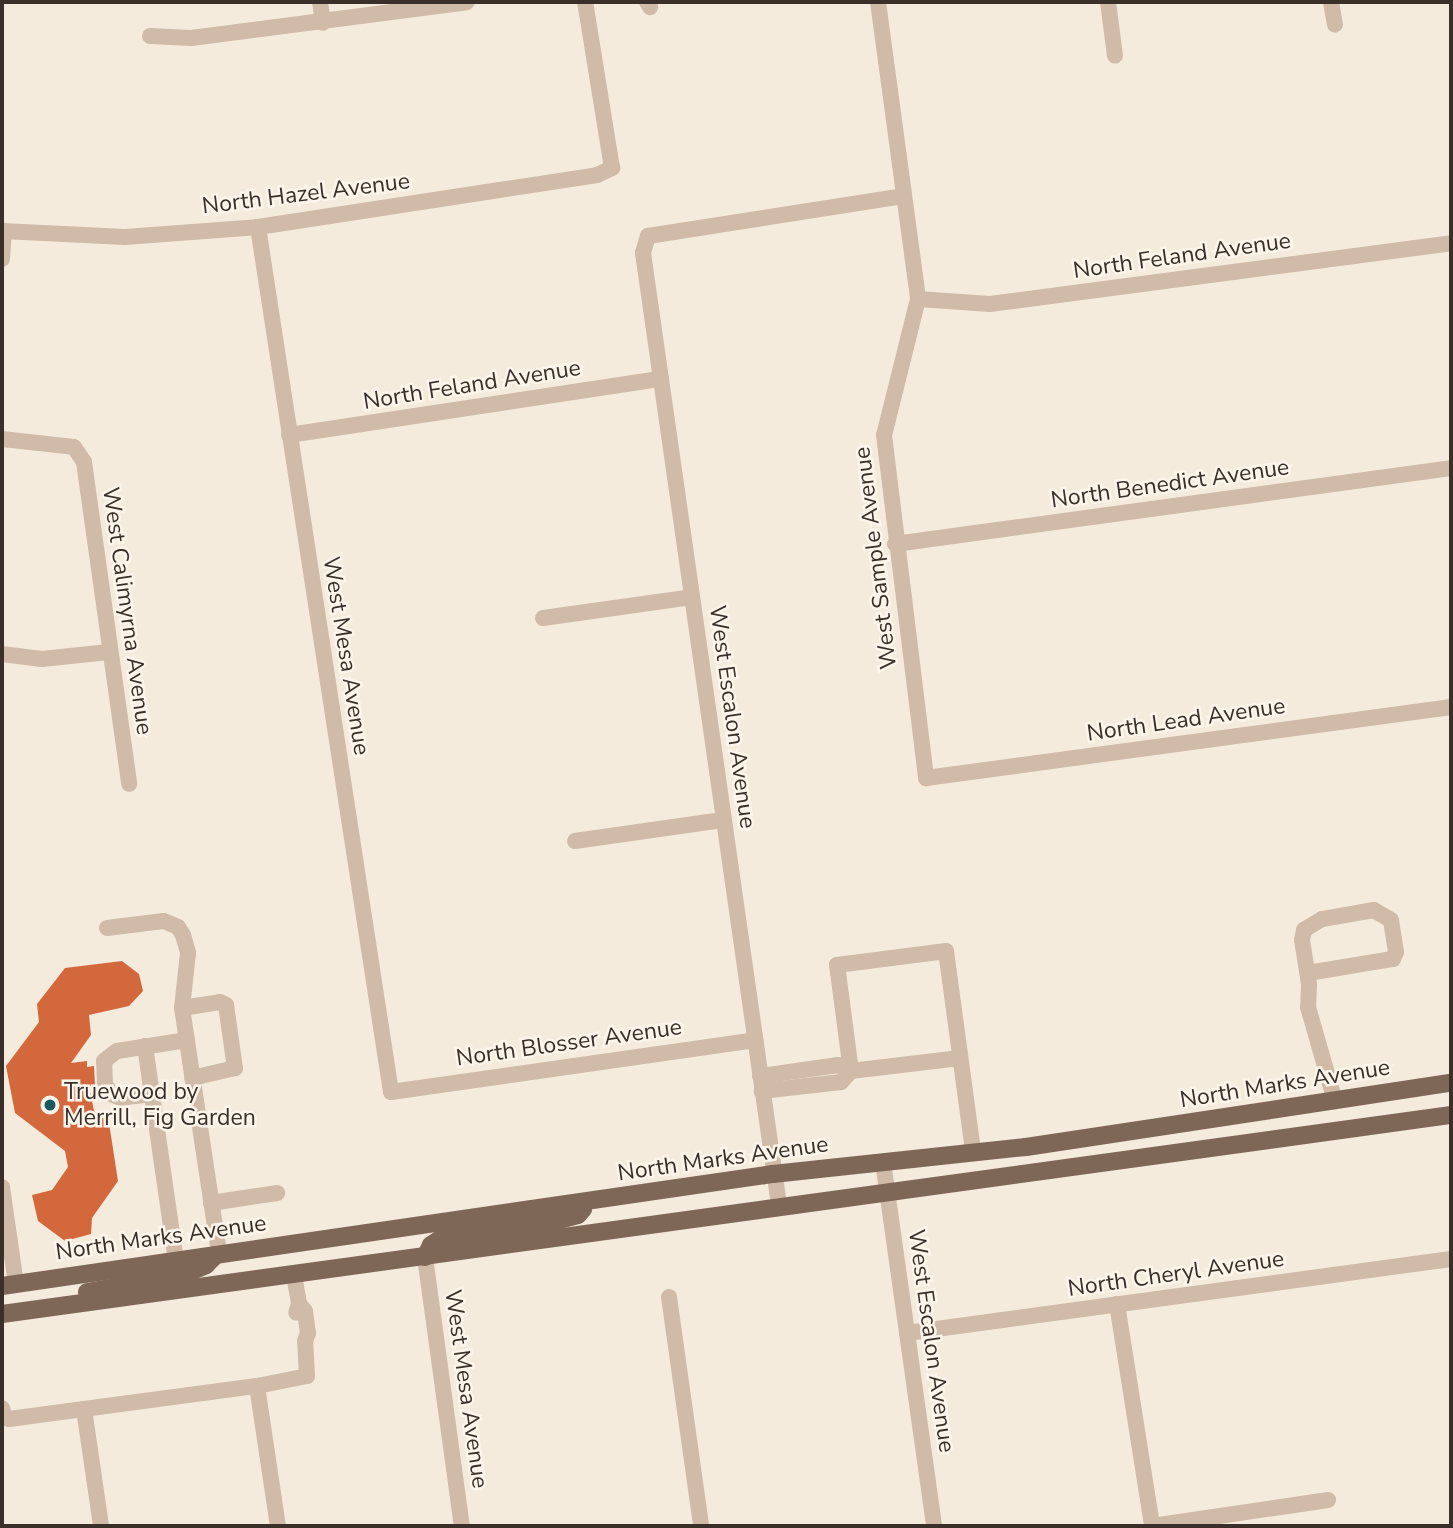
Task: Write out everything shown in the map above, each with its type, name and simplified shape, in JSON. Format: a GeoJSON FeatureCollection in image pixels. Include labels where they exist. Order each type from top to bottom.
{"type":"FeatureCollection","features":[{"type":"Feature","properties":{"kind":"main road","name":"North Marks Avenue"},"geometry":{"type":"LineString","coordinates":[[9,1285],[219,1253],[589,1203],[773,1174],[973,1152],[1451,1083]]}},
{"type":"Feature","properties":{"kind":"main road"},"geometry":{"type":"LineString","coordinates":[[2,1314],[425,1257],[779,1205],[886,1194],[1451,1115]]}},
{"type":"Feature","properties":{"kind":"main road"},"geometry":{"type":"LineString","coordinates":[[425,1257],[431,1245],[439,1240],[566,1218],[578,1215],[589,1203]]}},
{"type":"Feature","properties":{"kind":"main road"},"geometry":{"type":"LineString","coordinates":[[67,1305],[84,1292],[183,1275],[206,1265],[219,1253]]}},
{"type":"Feature","properties":{"kind":"street"},"geometry":{"type":"LineString","coordinates":[[320,2],[323,23]]}},
{"type":"Feature","properties":{"kind":"street"},"geometry":{"type":"LineString","coordinates":[[150,36],[191,38],[323,23],[467,2]]}},
{"type":"Feature","properties":{"kind":"street","name":"North Hazel Avenue"},"geometry":{"type":"LineString","coordinates":[[3,231],[125,237],[258,227],[597,175],[612,168],[585,2]]}},
{"type":"Feature","properties":{"kind":"street","name":"West Sample Avenue"},"geometry":{"type":"LineString","coordinates":[[878,2],[918,299],[884,435],[895,544],[926,778]]}},
{"type":"Feature","properties":{"kind":"street"},"geometry":{"type":"LineString","coordinates":[[1108,2],[1115,56]]}},
{"type":"Feature","properties":{"kind":"street"},"geometry":{"type":"LineString","coordinates":[[1331,2],[1335,25]]}},
{"type":"Feature","properties":{"kind":"street","name":"West Escalon Avenue"},"geometry":{"type":"LineString","coordinates":[[779,1205],[643,266],[648,236],[903,196]]}},
{"type":"Feature","properties":{"kind":"street","name":"West Mesa Avenue"},"geometry":{"type":"LineString","coordinates":[[258,227],[391,1092]]}},
{"type":"Feature","properties":{"kind":"street"},"geometry":{"type":"LineString","coordinates":[[2,258],[3,231]]}},
{"type":"Feature","properties":{"kind":"street","name":"North Feland Avenue"},"geometry":{"type":"LineString","coordinates":[[918,299],[990,304],[1451,243]]}},
{"type":"Feature","properties":{"kind":"street","name":"North Feland Avenue"},"geometry":{"type":"LineString","coordinates":[[289,435],[661,379]]}},
{"type":"Feature","properties":{"kind":"street","name":"West Calimyrna Avenue"},"geometry":{"type":"LineString","coordinates":[[2,439],[75,447],[84,462],[129,784]]}},
{"type":"Feature","properties":{"kind":"street","name":"North Benedict Avenue"},"geometry":{"type":"LineString","coordinates":[[895,544],[1451,468]]}},
{"type":"Feature","properties":{"kind":"street"},"geometry":{"type":"LineString","coordinates":[[543,618],[692,597]]}},
{"type":"Feature","properties":{"kind":"street"},"geometry":{"type":"LineString","coordinates":[[2,654],[42,659],[109,652]]}},
{"type":"Feature","properties":{"kind":"street","name":"North Lead Avenue"},"geometry":{"type":"LineString","coordinates":[[926,778],[1451,707]]}},
{"type":"Feature","properties":{"kind":"street"},"geometry":{"type":"LineString","coordinates":[[575,841],[723,820]]}},
{"type":"Feature","properties":{"kind":"street"},"geometry":{"type":"LineString","coordinates":[[1308,973],[1393,959],[1396,952],[1391,920],[1374,910],[1338,914],[1311,922],[1304,930],[1302,940],[1308,973],[1308,1007],[1335,1101]]}},
{"type":"Feature","properties":{"kind":"street"},"geometry":{"type":"LineString","coordinates":[[107,928],[164,921],[178,927],[188,953],[182,1008],[219,1253]]}},
{"type":"Feature","properties":{"kind":"street"},"geometry":{"type":"LineString","coordinates":[[851,1071],[837,965],[946,951],[973,1152]]}},
{"type":"Feature","properties":{"kind":"street"},"geometry":{"type":"LineString","coordinates":[[182,1008],[220,1002],[226,1005],[235,1068],[192,1078]]}},
{"type":"Feature","properties":{"kind":"street"},"geometry":{"type":"LineString","coordinates":[[152,1094],[121,1098],[113,1095],[105,1086],[103,1065],[108,1055],[187,1040]]}},
{"type":"Feature","properties":{"kind":"street","name":"North Blosser Avenue"},"geometry":{"type":"LineString","coordinates":[[391,1092],[755,1040]]}},
{"type":"Feature","properties":{"kind":"street"},"geometry":{"type":"LineString","coordinates":[[145,1046],[176,1260]]}},
{"type":"Feature","properties":{"kind":"street"},"geometry":{"type":"LineString","coordinates":[[761,1083],[841,1082],[851,1071],[960,1058]]}},
{"type":"Feature","properties":{"kind":"street","name":"West Escalon Avenue"},"geometry":{"type":"LineString","coordinates":[[883,1162],[934,1526]]}},
{"type":"Feature","properties":{"kind":"street"},"geometry":{"type":"LineString","coordinates":[[2,1187],[9,1285]]}},
{"type":"Feature","properties":{"kind":"street"},"geometry":{"type":"LineString","coordinates":[[211,1203],[277,1193]]}},
{"type":"Feature","properties":{"kind":"street","name":"West Mesa Avenue"},"geometry":{"type":"LineString","coordinates":[[425,1257],[462,1526]]}},
{"type":"Feature","properties":{"kind":"street","name":"North Cheryl Avenue"},"geometry":{"type":"LineString","coordinates":[[907,1333],[1451,1259]]}},
{"type":"Feature","properties":{"kind":"street"},"geometry":{"type":"LineString","coordinates":[[2,1409],[9,1419],[307,1377],[305,1341],[308,1333],[305,1311],[299,1304],[294,1275]]}},
{"type":"Feature","properties":{"kind":"street"},"geometry":{"type":"LineString","coordinates":[[669,1297],[701,1526]]}},
{"type":"Feature","properties":{"kind":"street"},"geometry":{"type":"LineString","coordinates":[[1117,1304],[1152,1526],[1328,1500]]}},
{"type":"Feature","properties":{"kind":"street"},"geometry":{"type":"LineString","coordinates":[[257,1386],[278,1526]]}},
{"type":"Feature","properties":{"kind":"street"},"geometry":{"type":"LineString","coordinates":[[84,1409],[101,1526]]}},
{"type":"Feature","properties":{"kind":"building","name":"Truewood by Merrill, Fig Garden"},"geometry":{"type":"Polygon","coordinates":[[[122,961],[139,974],[143,991],[129,1006],[89,1015],[91,1035],[71,1063],[87,1061],[87,1067],[94,1066],[95,1086],[89,1086],[94,1111],[109,1123],[118,1181],[92,1218],[91,1234],[65,1241],[38,1221],[32,1195],[52,1190],[68,1167],[65,1151],[15,1113],[6,1066],[39,1022],[37,1004],[65,968],[122,961]]]}},
{"type":"Feature","properties":{"kind":"place","name":"Truewood by Merrill, Fig Garden"},"geometry":{"type":"Point","coordinates":[50,1105]}}]}
